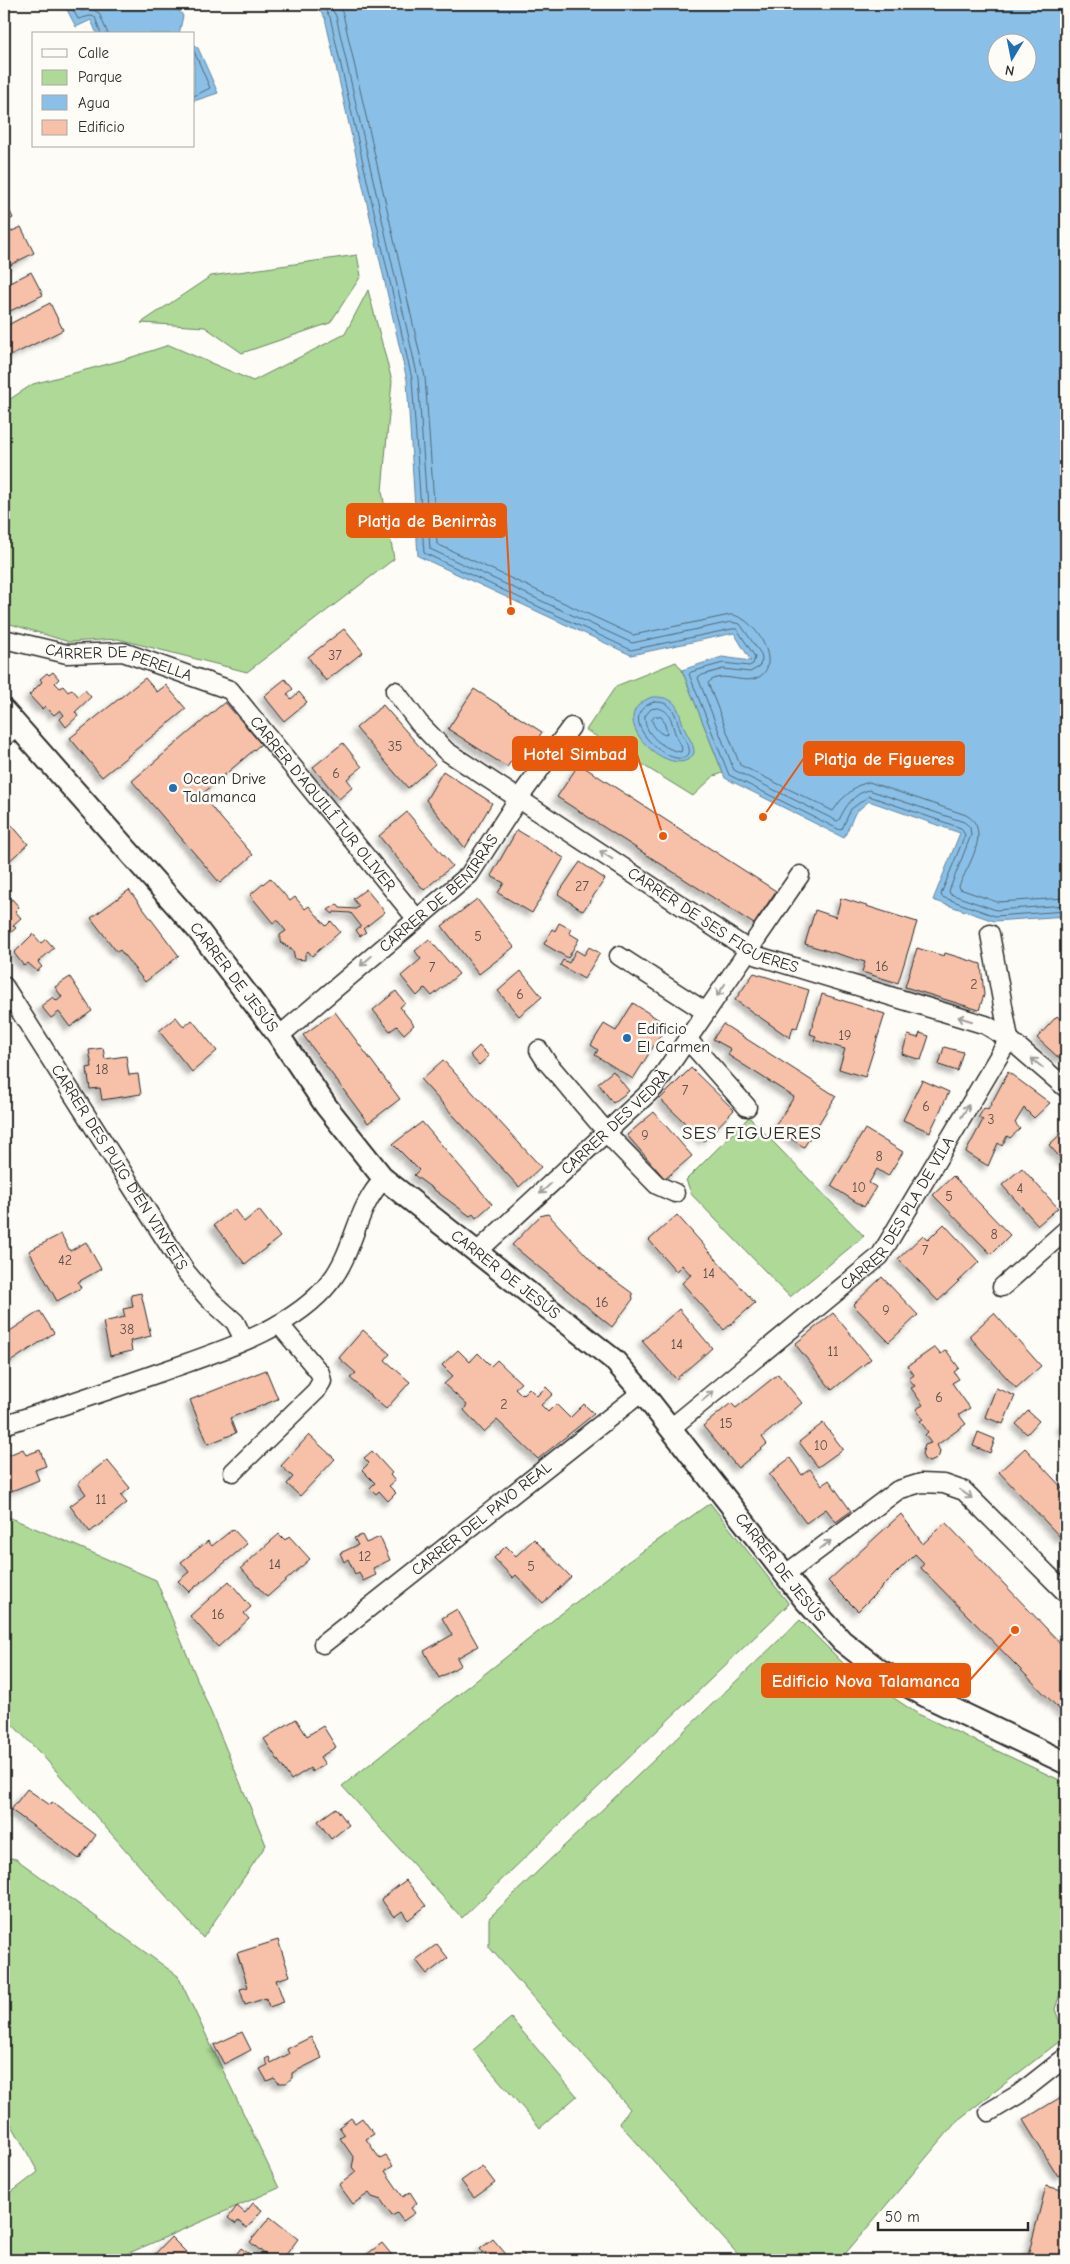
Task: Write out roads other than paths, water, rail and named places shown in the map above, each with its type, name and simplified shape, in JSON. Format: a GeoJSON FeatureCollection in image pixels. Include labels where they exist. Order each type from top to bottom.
{"type":"FeatureCollection","features":[{"type":"Feature","properties":{"kind":"street","name":"CARRER DE PERELLA"},"geometry":{"type":"LineString","coordinates":[[4,639],[67,654],[123,652],[230,690]]}},
{"type":"Feature","properties":{"kind":"street","name":"CARRER D'AQUILÍ TUR OLIVER"},"geometry":{"type":"LineString","coordinates":[[230,690],[416,918]]}},
{"type":"Feature","properties":{"kind":"street","name":"CARRER DE SES FIGUERES"},"geometry":{"type":"LineString","coordinates":[[395,691],[419,722],[446,751],[758,956],[986,1025],[1009,1039],[1066,1088]]}},
{"type":"Feature","properties":{"kind":"street","name":"CARRER DE JESÚS"},"geometry":{"type":"LineString","coordinates":[[8,724],[198,930],[279,1036],[326,1106],[384,1179],[614,1360],[642,1392],[786,1574],[842,1641],[879,1670],[926,1696],[1066,1763]]}},
{"type":"Feature","properties":{"kind":"street","name":"CARRER DE BENIRRÀS"},"geometry":{"type":"LineString","coordinates":[[279,1036],[469,875],[519,798],[571,727]]}},
{"type":"Feature","properties":{"kind":"street","name":"CARRER DES VEDRÀ"},"geometry":{"type":"LineString","coordinates":[[477,1252],[654,1088],[800,875]]}},
{"type":"Feature","properties":{"kind":"street"},"geometry":{"type":"LineString","coordinates":[[990,934],[1009,1039]]}},
{"type":"Feature","properties":{"kind":"street"},"geometry":{"type":"LineString","coordinates":[[619,956],[706,1012]]}},
{"type":"Feature","properties":{"kind":"street","name":"CARRER DES PUIG D'EN VINYETS"},"geometry":{"type":"LineString","coordinates":[[4,986],[186,1272],[207,1297],[235,1322],[244,1340]]}},
{"type":"Feature","properties":{"kind":"street","name":"CARRER DES PLA DE VILA"},"geometry":{"type":"LineString","coordinates":[[671,1428],[880,1256],[1009,1039]]}},
{"type":"Feature","properties":{"kind":"street"},"geometry":{"type":"LineString","coordinates":[[688,1040],[747,1106]]}},
{"type":"Feature","properties":{"kind":"street"},"geometry":{"type":"LineString","coordinates":[[539,1050],[546,1061],[607,1132],[657,1185],[675,1193]]}},
{"type":"Feature","properties":{"kind":"street"},"geometry":{"type":"LineString","coordinates":[[4,1425],[98,1394],[244,1340],[279,1324],[311,1301],[330,1282],[345,1258],[366,1200],[384,1179]]}},
{"type":"Feature","properties":{"kind":"street"},"geometry":{"type":"LineString","coordinates":[[1002,1287],[1066,1230]]}},
{"type":"Feature","properties":{"kind":"street"},"geometry":{"type":"LineString","coordinates":[[233,1472],[316,1391],[322,1382],[320,1373],[279,1324]]}},
{"type":"Feature","properties":{"kind":"street","name":"CARRER DEL PAVO REAL"},"geometry":{"type":"LineString","coordinates":[[323,1644],[642,1392]]}},
{"type":"Feature","properties":{"kind":"street"},"geometry":{"type":"LineString","coordinates":[[786,1574],[898,1490],[921,1483],[944,1484],[964,1491],[1066,1592]]}},
{"type":"Feature","properties":{"kind":"street"},"geometry":{"type":"LineString","coordinates":[[990,2112],[1019,2094],[1066,2057]]}},
{"type":"Feature","properties":{"kind":"water"},"geometry":{"type":"Polygon","coordinates":[[[64,4],[175,4],[183,16],[179,32],[96,32],[91,20],[76,27],[64,4]]]}},
{"type":"Feature","properties":{"kind":"water"},"geometry":{"type":"Polygon","coordinates":[[[315,4],[1066,4],[1066,916],[994,921],[933,900],[960,833],[869,801],[855,813],[844,838],[725,778],[682,670],[722,657],[751,661],[734,633],[631,655],[418,556],[407,380],[325,18],[315,4]]]}},
{"type":"Feature","properties":{"kind":"water"},"geometry":{"type":"Polygon","coordinates":[[[195,46],[198,48],[218,93],[195,101],[195,46]]]}},
{"type":"Feature","properties":{"kind":"water"},"geometry":{"type":"Polygon","coordinates":[[[652,697],[668,699],[673,702],[679,712],[694,750],[694,753],[685,761],[673,761],[659,755],[646,745],[637,732],[633,719],[637,707],[652,697]]]}},
{"type":"Feature","properties":{"kind":"place","name":"Platja de Benirràs"},"geometry":{"type":"Point","coordinates":[511,611]}},
{"type":"Feature","properties":{"kind":"place","name":"Ocean Drive Talamanca"},"geometry":{"type":"Point","coordinates":[173,788]}},
{"type":"Feature","properties":{"kind":"place","name":"Platja de Figueres"},"geometry":{"type":"Point","coordinates":[763,817]}},
{"type":"Feature","properties":{"kind":"place","name":"Hotel Simbad"},"geometry":{"type":"Point","coordinates":[663,836]}},
{"type":"Feature","properties":{"kind":"place","name":"Edificio El Carmen"},"geometry":{"type":"Point","coordinates":[627,1038]}},
{"type":"Feature","properties":{"kind":"place","name":"Edificio Nova Talamanca"},"geometry":{"type":"Point","coordinates":[1015,1630]}},
{"type":"Feature","properties":{"kind":"district","name":"SES FIGUERES"},"geometry":{"type":"Point","coordinates":[752,1133]}}]}
